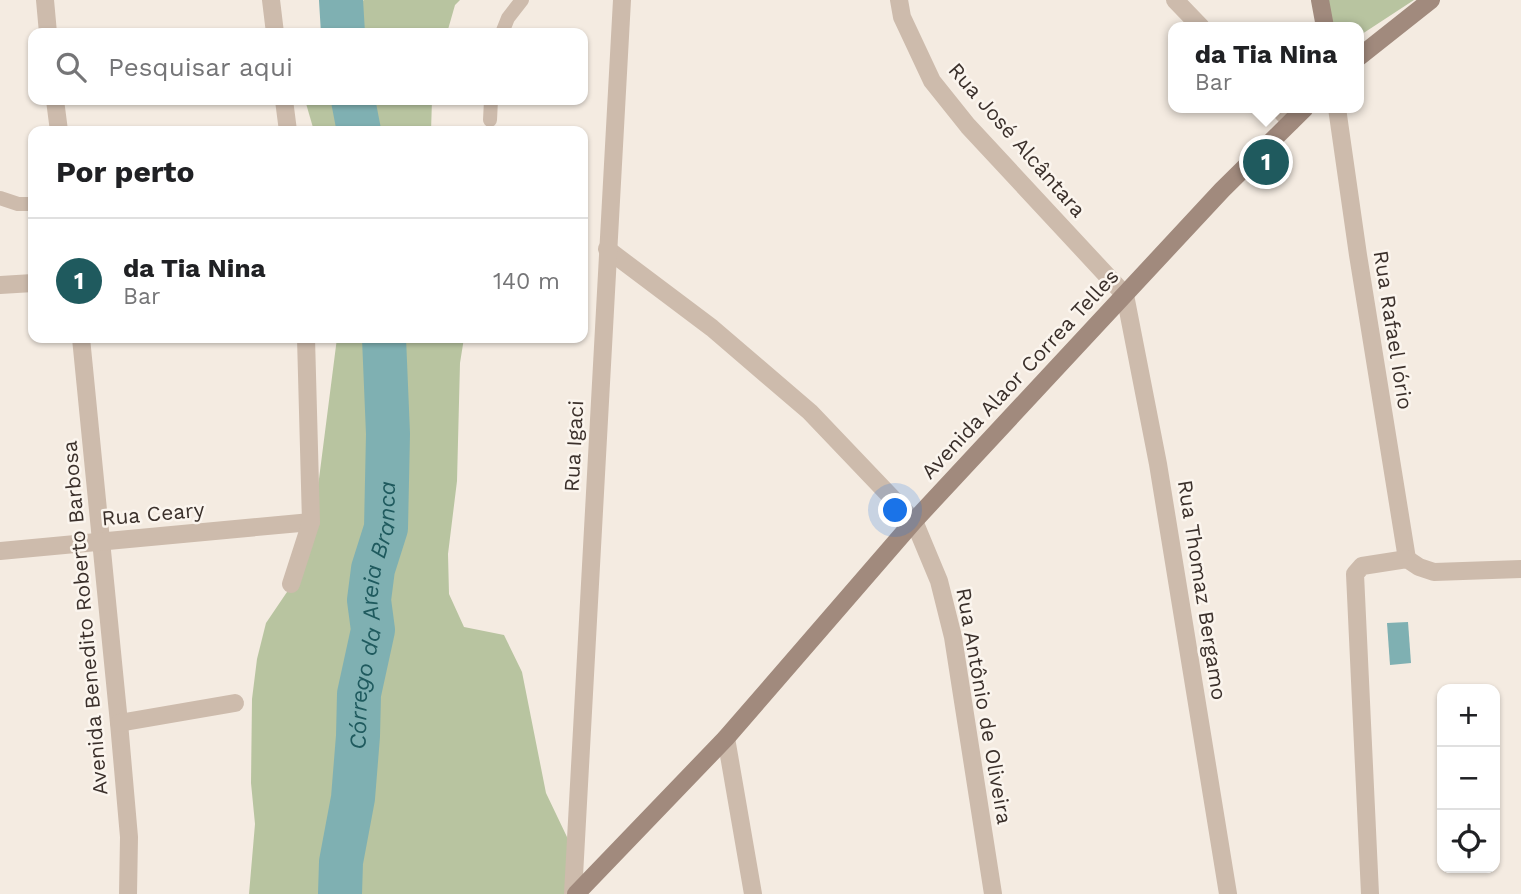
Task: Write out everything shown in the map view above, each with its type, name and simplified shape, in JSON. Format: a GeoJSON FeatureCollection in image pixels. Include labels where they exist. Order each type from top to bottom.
{"type":"FeatureCollection","features":[{"type":"Feature","properties":{"kind":"street"},"geometry":{"type":"LineString","coordinates":[[44,0],[47,28]]}},
{"type":"Feature","properties":{"kind":"street"},"geometry":{"type":"LineString","coordinates":[[271,0],[274,28]]}},
{"type":"Feature","properties":{"kind":"street","name":"Rua Igaci"},"geometry":{"type":"LineString","coordinates":[[574,894],[622,0]]}},
{"type":"Feature","properties":{"kind":"street","name":"Rua José Alcântara"},"geometry":{"type":"LineString","coordinates":[[899,0],[902,17],[932,81],[968,126],[1125,295]]}},
{"type":"Feature","properties":{"kind":"street"},"geometry":{"type":"LineString","coordinates":[[1175,0],[1196,22]]}},
{"type":"Feature","properties":{"kind":"street"},"geometry":{"type":"LineString","coordinates":[[1320,0],[1324,22]]}},
{"type":"Feature","properties":{"kind":"street"},"geometry":{"type":"LineString","coordinates":[[1364,53],[1431,0]]}},
{"type":"Feature","properties":{"kind":"street"},"geometry":{"type":"LineString","coordinates":[[56,105],[58,126]]}},
{"type":"Feature","properties":{"kind":"street"},"geometry":{"type":"LineString","coordinates":[[285,105],[287,126]]}},
{"type":"Feature","properties":{"kind":"street"},"geometry":{"type":"LineString","coordinates":[[1283,113],[1292,122]]}},
{"type":"Feature","properties":{"kind":"street","name":"Avenida Alaor Correa Telles"},"geometry":{"type":"LineString","coordinates":[[574,894],[726,738],[914,522],[1222,190],[1300,113]]}},
{"type":"Feature","properties":{"kind":"street","name":"Rua Rafael Iório"},"geometry":{"type":"LineString","coordinates":[[1338,113],[1407,559]]}},
{"type":"Feature","properties":{"kind":"street","name":"Rua Antônio de Oliveira"},"geometry":{"type":"LineString","coordinates":[[607,248],[712,328],[772,378],[810,412],[914,522],[939,581],[953,637],[993,894]]}},
{"type":"Feature","properties":{"kind":"street"},"geometry":{"type":"LineString","coordinates":[[0,285],[28,283]]}},
{"type":"Feature","properties":{"kind":"street","name":"Rua Thomaz Bergamo"},"geometry":{"type":"LineString","coordinates":[[1125,295],[1158,464],[1228,894]]}},
{"type":"Feature","properties":{"kind":"street","name":"Avenida Benedito Roberto Barbosa"},"geometry":{"type":"LineString","coordinates":[[82,343],[129,837],[128,894]]}},
{"type":"Feature","properties":{"kind":"street"},"geometry":{"type":"LineString","coordinates":[[291,584],[311,522],[306,343]]}},
{"type":"Feature","properties":{"kind":"street","name":"Rua Ceary"},"geometry":{"type":"LineString","coordinates":[[0,551],[311,522]]}},
{"type":"Feature","properties":{"kind":"street"},"geometry":{"type":"LineString","coordinates":[[1370,894],[1353,579],[1357,569],[1407,559],[1434,572],[1521,569]]}},
{"type":"Feature","properties":{"kind":"street"},"geometry":{"type":"LineString","coordinates":[[119,723],[235,703]]}},
{"type":"Feature","properties":{"kind":"street"},"geometry":{"type":"LineString","coordinates":[[726,738],[753,894]]}},
{"type":"Feature","properties":{"kind":"lane"},"geometry":{"type":"LineString","coordinates":[[504,28],[522,0]]}},
{"type":"Feature","properties":{"kind":"lane"},"geometry":{"type":"LineString","coordinates":[[491,105],[491,120]]}},
{"type":"Feature","properties":{"kind":"lane"},"geometry":{"type":"LineString","coordinates":[[0,198],[28,204]]}},
{"type":"Feature","properties":{"kind":"green space"},"geometry":{"type":"Polygon","coordinates":[[[364,0],[460,0],[455,5],[448,28],[325,28],[364,0]]]}},
{"type":"Feature","properties":{"kind":"green space"},"geometry":{"type":"Polygon","coordinates":[[[1326,0],[1414,0],[1364,33],[1364,22],[1331,22],[1326,0]]]}},
{"type":"Feature","properties":{"kind":"green space"},"geometry":{"type":"Polygon","coordinates":[[[306,105],[432,105],[431,126],[313,126],[306,105]]]}},
{"type":"Feature","properties":{"kind":"green space"},"geometry":{"type":"Polygon","coordinates":[[[336,343],[463,343],[460,363],[457,481],[448,554],[449,594],[464,627],[504,635],[522,672],[546,793],[567,837],[579,876],[579,894],[249,894],[255,824],[251,783],[252,699],[257,659],[266,623],[287,592],[306,554],[314,518],[336,343]]]}},
{"type":"Feature","properties":{"kind":"water"},"geometry":{"type":"Polygon","coordinates":[[[1408,622],[1411,663],[1390,665],[1387,623],[1408,622]]]}},
{"type":"Feature","properties":{"kind":"waterway","name":"Córrego da Areia Branca"},"geometry":{"type":"LineString","coordinates":[[341,0],[343,28]]}},
{"type":"Feature","properties":{"kind":"waterway","name":"Córrego da Areia Branca"},"geometry":{"type":"LineString","coordinates":[[354,105],[358,126]]}},
{"type":"Feature","properties":{"kind":"waterway","name":"Córrego da Areia Branca"},"geometry":{"type":"LineString","coordinates":[[340,894],[341,862],[353,798],[359,694],[373,630],[369,600],[373,569],[386,528],[388,434],[384,343]]}},
{"type":"Feature","properties":{"kind":"place","name":"da Tia Nina"},"geometry":{"type":"Point","coordinates":[1266,162]}}]}
